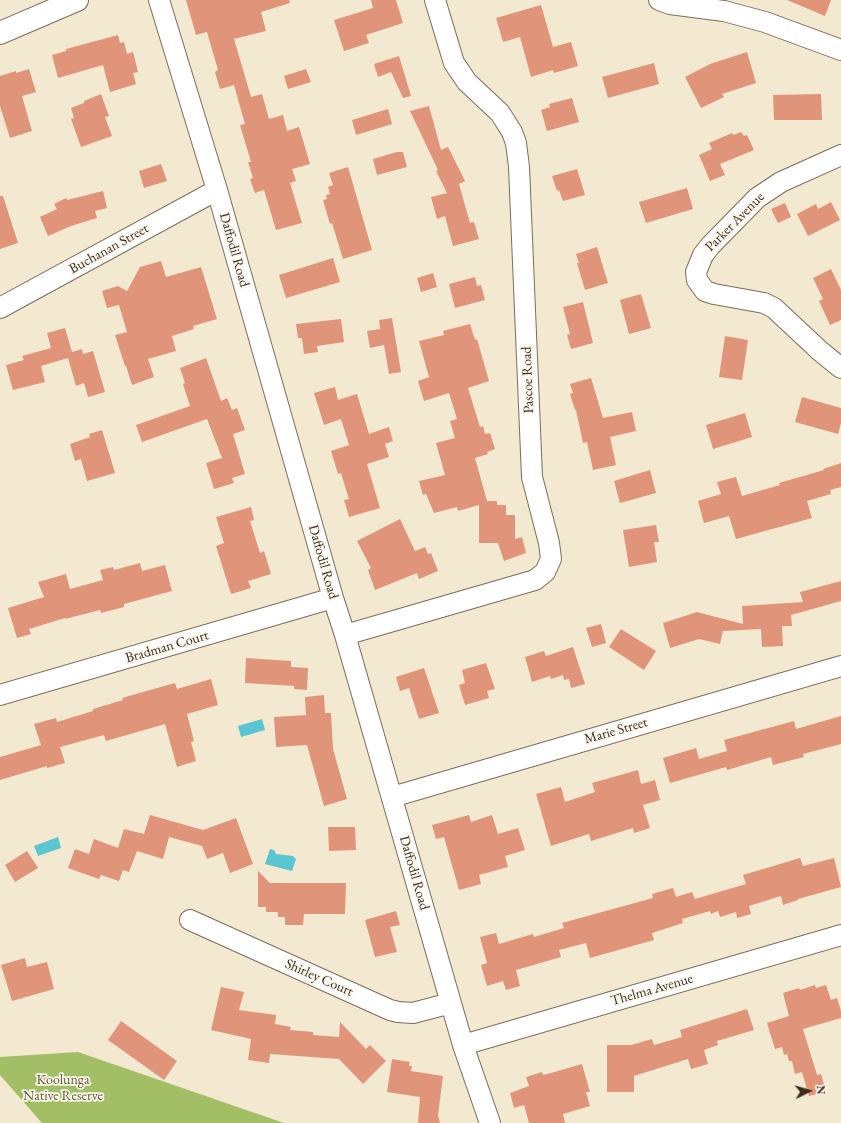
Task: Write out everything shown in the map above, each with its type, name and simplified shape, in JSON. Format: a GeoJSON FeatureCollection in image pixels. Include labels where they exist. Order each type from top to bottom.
{"type":"FeatureCollection","features":[{"type":"Feature","properties":{"kind":"main road"},"geometry":{"type":"LineString","coordinates":[[0,33],[77,0]]}},
{"type":"Feature","properties":{"kind":"street","name":"Daffodil Road"},"geometry":{"type":"LineString","coordinates":[[159,0],[217,190],[333,598],[392,796],[463,1045],[490,1123]]}},
{"type":"Feature","properties":{"kind":"street","name":"Pascoe Road"},"geometry":{"type":"LineString","coordinates":[[345,635],[535,580],[545,572],[551,559],[550,543],[532,477],[518,155],[512,132],[507,122],[500,113],[467,82],[454,63],[435,0]]}},
{"type":"Feature","properties":{"kind":"street"},"geometry":{"type":"LineString","coordinates":[[659,0],[665,3],[714,9],[752,18],[784,28],[841,50]]}},
{"type":"Feature","properties":{"kind":"street","name":"Parker Avenue"},"geometry":{"type":"LineString","coordinates":[[841,155],[781,182],[757,198],[703,254],[696,272],[697,280],[705,291],[764,303],[774,308],[820,351],[841,368]]}},
{"type":"Feature","properties":{"kind":"street","name":"Buchanan Street"},"geometry":{"type":"LineString","coordinates":[[0,308],[217,190]]}},
{"type":"Feature","properties":{"kind":"street","name":"Bradman Court"},"geometry":{"type":"LineString","coordinates":[[0,696],[333,598]]}},
{"type":"Feature","properties":{"kind":"street","name":"Marie Street"},"geometry":{"type":"LineString","coordinates":[[392,796],[841,666]]}},
{"type":"Feature","properties":{"kind":"street","name":"Shirley Court"},"geometry":{"type":"LineString","coordinates":[[190,920],[390,1010],[413,1013],[451,1003]]}},
{"type":"Feature","properties":{"kind":"street","name":"Thelma Avenue"},"geometry":{"type":"LineString","coordinates":[[463,1045],[841,935]]}},
{"type":"Feature","properties":{"kind":"green space","name":"Koolunga Native Reserve"},"geometry":{"type":"Polygon","coordinates":[[[78,1052],[284,1123],[42,1123],[0,1075],[0,1057],[78,1052]]]}},
{"type":"Feature","properties":{"kind":"water"},"geometry":{"type":"Polygon","coordinates":[[[262,719],[265,730],[241,737],[238,726],[262,719]]]}},
{"type":"Feature","properties":{"kind":"water"},"geometry":{"type":"Polygon","coordinates":[[[58,837],[61,848],[38,856],[34,846],[58,837]]]}},
{"type":"Feature","properties":{"kind":"water"},"geometry":{"type":"Polygon","coordinates":[[[270,849],[274,850],[276,854],[293,856],[296,859],[292,871],[265,864],[270,849]]]}},
{"type":"Feature","properties":{"kind":"building"},"geometry":{"type":"Polygon","coordinates":[[[186,0],[289,0],[290,3],[261,12],[266,31],[234,39],[251,97],[262,94],[269,119],[283,115],[287,131],[299,127],[310,164],[292,169],[296,181],[290,183],[302,223],[276,230],[264,190],[255,193],[250,179],[253,178],[248,162],[251,162],[240,125],[245,124],[234,85],[220,89],[215,72],[218,70],[207,32],[196,35],[186,0]]]}},
{"type":"Feature","properties":{"kind":"building"},"geometry":{"type":"Polygon","coordinates":[[[371,0],[396,0],[403,23],[366,35],[369,43],[344,51],[334,20],[373,8],[371,0]]]}},
{"type":"Feature","properties":{"kind":"building"},"geometry":{"type":"Polygon","coordinates":[[[787,0],[831,0],[825,16],[787,0]]]}},
{"type":"Feature","properties":{"kind":"building"},"geometry":{"type":"Polygon","coordinates":[[[541,5],[553,47],[571,42],[578,66],[554,73],[553,70],[531,77],[520,37],[503,42],[496,18],[541,5]]]}},
{"type":"Feature","properties":{"kind":"building"},"geometry":{"type":"Polygon","coordinates":[[[118,35],[120,43],[124,42],[127,54],[133,52],[138,72],[133,73],[136,84],[110,92],[103,65],[58,78],[52,55],[66,51],[66,49],[118,35]]]}},
{"type":"Feature","properties":{"kind":"building"},"geometry":{"type":"Polygon","coordinates":[[[747,52],[756,83],[722,94],[724,97],[701,108],[685,77],[710,64],[747,52]]]}},
{"type":"Feature","properties":{"kind":"building"},"geometry":{"type":"Polygon","coordinates":[[[399,56],[411,96],[403,98],[391,72],[378,77],[374,64],[399,56]]]}},
{"type":"Feature","properties":{"kind":"building"},"geometry":{"type":"Polygon","coordinates":[[[654,63],[659,84],[608,98],[602,77],[654,63]]]}},
{"type":"Feature","properties":{"kind":"building"},"geometry":{"type":"Polygon","coordinates":[[[29,69],[36,92],[22,96],[32,131],[10,138],[0,106],[0,76],[29,69]]]}},
{"type":"Feature","properties":{"kind":"building"},"geometry":{"type":"Polygon","coordinates":[[[306,69],[311,82],[288,89],[284,76],[306,69]]]}},
{"type":"Feature","properties":{"kind":"building"},"geometry":{"type":"Polygon","coordinates":[[[101,94],[109,116],[105,117],[112,136],[81,147],[71,119],[74,118],[71,108],[101,94]]]}},
{"type":"Feature","properties":{"kind":"building"},"geometry":{"type":"Polygon","coordinates":[[[821,94],[822,120],[774,120],[773,95],[821,94]]]}},
{"type":"Feature","properties":{"kind":"building"},"geometry":{"type":"Polygon","coordinates":[[[572,98],[579,122],[547,131],[541,110],[550,107],[549,104],[572,98]]]}},
{"type":"Feature","properties":{"kind":"building"},"geometry":{"type":"Polygon","coordinates":[[[429,106],[441,150],[448,147],[465,181],[459,184],[470,223],[474,222],[479,239],[453,246],[445,216],[437,219],[431,197],[447,193],[436,171],[438,170],[410,111],[429,106]]]}},
{"type":"Feature","properties":{"kind":"building"},"geometry":{"type":"Polygon","coordinates":[[[388,109],[392,124],[356,135],[352,120],[388,109]]]}},
{"type":"Feature","properties":{"kind":"building"},"geometry":{"type":"Polygon","coordinates":[[[741,132],[744,136],[747,135],[754,150],[720,164],[725,175],[710,181],[699,155],[712,149],[709,143],[732,133],[733,135],[741,132]]]}},
{"type":"Feature","properties":{"kind":"building"},"geometry":{"type":"Polygon","coordinates":[[[397,152],[403,152],[407,167],[377,175],[373,159],[397,152]]]}},
{"type":"Feature","properties":{"kind":"building"},"geometry":{"type":"Polygon","coordinates":[[[161,164],[167,181],[144,188],[139,171],[161,164]]]}},
{"type":"Feature","properties":{"kind":"building"},"geometry":{"type":"Polygon","coordinates":[[[348,167],[372,250],[343,259],[323,200],[327,199],[326,195],[330,194],[328,187],[333,185],[329,173],[348,167]]]}},
{"type":"Feature","properties":{"kind":"building"},"geometry":{"type":"Polygon","coordinates":[[[577,169],[585,195],[563,201],[559,190],[557,191],[552,176],[577,169]]]}},
{"type":"Feature","properties":{"kind":"building"},"geometry":{"type":"Polygon","coordinates":[[[687,188],[693,209],[646,223],[639,202],[687,188]]]}},
{"type":"Feature","properties":{"kind":"building"},"geometry":{"type":"Polygon","coordinates":[[[103,191],[107,208],[95,211],[97,218],[71,226],[48,236],[40,217],[57,209],[54,204],[66,198],[67,200],[103,191]]]}},
{"type":"Feature","properties":{"kind":"building"},"geometry":{"type":"Polygon","coordinates":[[[0,196],[3,196],[18,243],[0,249],[0,196]]]}},
{"type":"Feature","properties":{"kind":"building"},"geometry":{"type":"Polygon","coordinates":[[[831,202],[840,220],[808,236],[797,214],[816,204],[818,209],[831,202]]]}},
{"type":"Feature","properties":{"kind":"building"},"geometry":{"type":"Polygon","coordinates":[[[785,203],[791,217],[778,223],[771,209],[785,203]]]}},
{"type":"Feature","properties":{"kind":"building"},"geometry":{"type":"Polygon","coordinates":[[[597,247],[608,283],[585,290],[577,263],[579,263],[576,254],[597,247]]]}},
{"type":"Feature","properties":{"kind":"building"},"geometry":{"type":"Polygon","coordinates":[[[333,258],[340,282],[286,298],[279,275],[333,258]]]}},
{"type":"Feature","properties":{"kind":"building"},"geometry":{"type":"Polygon","coordinates":[[[161,261],[166,277],[201,267],[217,319],[193,326],[194,329],[172,336],[176,351],[148,359],[154,377],[132,385],[115,335],[127,332],[119,305],[107,308],[102,291],[118,286],[127,291],[140,267],[161,261]]]}},
{"type":"Feature","properties":{"kind":"building"},"geometry":{"type":"Polygon","coordinates":[[[831,269],[841,290],[841,320],[830,325],[819,301],[823,299],[813,278],[831,269]]]}},
{"type":"Feature","properties":{"kind":"building"},"geometry":{"type":"Polygon","coordinates":[[[433,273],[437,287],[421,292],[417,278],[433,273]]]}},
{"type":"Feature","properties":{"kind":"building"},"geometry":{"type":"Polygon","coordinates":[[[475,277],[477,286],[481,285],[485,300],[455,308],[449,284],[475,277]]]}},
{"type":"Feature","properties":{"kind":"building"},"geometry":{"type":"Polygon","coordinates":[[[641,294],[651,328],[629,334],[620,300],[641,294]]]}},
{"type":"Feature","properties":{"kind":"building"},"geometry":{"type":"Polygon","coordinates":[[[583,302],[593,343],[571,349],[567,335],[570,334],[563,307],[583,302]]]}},
{"type":"Feature","properties":{"kind":"building"},"geometry":{"type":"Polygon","coordinates":[[[392,318],[401,372],[389,374],[384,345],[370,348],[367,331],[380,329],[379,320],[392,318]]]}},
{"type":"Feature","properties":{"kind":"building"},"geometry":{"type":"Polygon","coordinates":[[[341,319],[344,342],[317,346],[318,352],[304,354],[302,338],[298,338],[296,324],[341,319]]]}},
{"type":"Feature","properties":{"kind":"building"},"geometry":{"type":"Polygon","coordinates":[[[470,324],[475,340],[477,339],[489,381],[468,388],[480,427],[483,426],[485,434],[490,433],[495,449],[487,452],[488,454],[475,458],[487,501],[497,501],[497,505],[506,505],[506,515],[515,515],[515,539],[522,537],[526,553],[504,561],[498,543],[479,543],[479,505],[458,511],[457,507],[434,513],[426,494],[423,495],[419,481],[445,475],[436,443],[455,438],[450,421],[457,419],[449,393],[424,401],[418,381],[429,377],[419,341],[444,335],[443,331],[470,324]]]}},
{"type":"Feature","properties":{"kind":"building"},"geometry":{"type":"Polygon","coordinates":[[[65,328],[72,352],[82,349],[83,354],[93,351],[105,392],[88,397],[84,383],[76,386],[68,358],[41,366],[45,382],[13,390],[6,365],[24,360],[22,356],[51,348],[47,333],[65,328]]]}},
{"type":"Feature","properties":{"kind":"building"},"geometry":{"type":"Polygon","coordinates":[[[725,336],[748,340],[742,380],[719,377],[725,336]]]}},
{"type":"Feature","properties":{"kind":"building"},"geometry":{"type":"Polygon","coordinates":[[[206,358],[221,401],[227,398],[232,410],[237,408],[245,430],[233,434],[245,474],[232,478],[234,483],[214,489],[206,463],[222,458],[207,419],[142,442],[136,425],[190,406],[180,368],[206,358]]]}},
{"type":"Feature","properties":{"kind":"building"},"geometry":{"type":"Polygon","coordinates":[[[591,378],[603,418],[632,412],[636,431],[610,437],[616,465],[593,470],[587,442],[583,443],[576,410],[570,394],[573,393],[570,384],[591,378]]]}},
{"type":"Feature","properties":{"kind":"building"},"geometry":{"type":"Polygon","coordinates":[[[335,387],[338,400],[357,394],[369,434],[389,427],[393,441],[385,444],[389,457],[367,464],[380,508],[349,517],[344,500],[349,499],[341,473],[338,474],[331,451],[349,445],[341,419],[324,425],[314,393],[335,387]]]}},
{"type":"Feature","properties":{"kind":"building"},"geometry":{"type":"Polygon","coordinates":[[[802,397],[841,408],[841,423],[838,434],[795,422],[802,397]]]}},
{"type":"Feature","properties":{"kind":"building"},"geometry":{"type":"Polygon","coordinates":[[[745,413],[752,437],[713,449],[706,425],[745,413]]]}},
{"type":"Feature","properties":{"kind":"building"},"geometry":{"type":"Polygon","coordinates":[[[102,430],[115,473],[87,481],[81,459],[75,461],[70,444],[90,437],[89,434],[102,430]]]}},
{"type":"Feature","properties":{"kind":"building"},"geometry":{"type":"Polygon","coordinates":[[[841,463],[841,487],[830,490],[831,494],[807,501],[812,518],[736,539],[729,516],[704,523],[698,501],[721,494],[717,482],[736,477],[742,496],[780,485],[779,483],[824,470],[823,469],[841,463]]]}},
{"type":"Feature","properties":{"kind":"building"},"geometry":{"type":"Polygon","coordinates":[[[650,470],[656,493],[620,503],[614,481],[650,470]]]}},
{"type":"Feature","properties":{"kind":"building"},"geometry":{"type":"Polygon","coordinates":[[[251,507],[254,520],[250,521],[260,553],[264,551],[271,574],[248,581],[251,588],[231,594],[216,546],[224,543],[216,517],[251,507]]]}},
{"type":"Feature","properties":{"kind":"building"},"geometry":{"type":"Polygon","coordinates":[[[400,519],[415,551],[425,547],[428,554],[431,553],[438,571],[419,579],[417,573],[375,590],[368,570],[371,568],[357,541],[400,519]]]}},
{"type":"Feature","properties":{"kind":"building"},"geometry":{"type":"Polygon","coordinates":[[[656,525],[659,542],[654,542],[657,562],[629,567],[623,530],[656,525]]]}},
{"type":"Feature","properties":{"kind":"building"},"geometry":{"type":"Polygon","coordinates":[[[140,563],[142,571],[165,565],[172,591],[124,604],[124,607],[101,613],[100,610],[65,618],[29,629],[31,634],[17,638],[8,608],[44,597],[38,582],[66,574],[70,589],[103,580],[100,570],[113,567],[114,570],[140,563]]]}},
{"type":"Feature","properties":{"kind":"building"},"geometry":{"type":"Polygon","coordinates":[[[841,581],[841,601],[791,615],[792,626],[782,626],[783,646],[762,647],[761,629],[723,631],[720,644],[699,639],[670,648],[663,623],[697,612],[743,624],[742,606],[803,602],[800,592],[841,581]]]}},
{"type":"Feature","properties":{"kind":"building"},"geometry":{"type":"Polygon","coordinates":[[[601,624],[606,643],[592,647],[586,628],[601,624]]]}},
{"type":"Feature","properties":{"kind":"building"},"geometry":{"type":"Polygon","coordinates":[[[621,629],[656,651],[644,670],[609,647],[621,629]]]}},
{"type":"Feature","properties":{"kind":"building"},"geometry":{"type":"Polygon","coordinates":[[[573,647],[585,684],[571,688],[569,679],[564,680],[563,675],[551,679],[550,676],[532,682],[525,657],[544,651],[546,656],[573,647]]]}},
{"type":"Feature","properties":{"kind":"building"},"geometry":{"type":"Polygon","coordinates":[[[246,658],[291,661],[291,667],[308,668],[307,690],[294,689],[294,686],[245,683],[246,658]]]}},
{"type":"Feature","properties":{"kind":"building"},"geometry":{"type":"Polygon","coordinates":[[[486,663],[495,689],[487,691],[489,698],[465,705],[459,685],[465,683],[462,670],[486,663]]]}},
{"type":"Feature","properties":{"kind":"building"},"geometry":{"type":"Polygon","coordinates":[[[424,668],[439,713],[419,719],[409,688],[400,691],[396,677],[424,668]]]}},
{"type":"Feature","properties":{"kind":"building"},"geometry":{"type":"Polygon","coordinates":[[[211,679],[218,705],[187,714],[194,741],[191,742],[196,761],[177,767],[165,724],[106,741],[104,735],[60,747],[65,763],[47,768],[47,766],[0,780],[0,757],[41,745],[34,724],[56,718],[57,722],[123,700],[122,698],[175,683],[177,689],[211,679]]]}},
{"type":"Feature","properties":{"kind":"building"},"geometry":{"type":"Polygon","coordinates":[[[324,695],[325,713],[331,713],[333,749],[347,799],[324,806],[307,745],[276,747],[274,717],[306,715],[305,697],[324,695]]]}},
{"type":"Feature","properties":{"kind":"building"},"geometry":{"type":"Polygon","coordinates":[[[841,716],[841,744],[803,754],[804,757],[773,765],[771,757],[727,770],[726,767],[670,783],[663,758],[696,748],[699,759],[727,751],[724,740],[794,721],[796,729],[841,716]]]}},
{"type":"Feature","properties":{"kind":"building"},"geometry":{"type":"Polygon","coordinates":[[[638,770],[641,784],[655,780],[660,800],[643,805],[650,828],[634,833],[633,828],[591,841],[589,834],[551,846],[536,794],[561,787],[565,802],[595,792],[592,783],[638,770]]]}},
{"type":"Feature","properties":{"kind":"building"},"geometry":{"type":"Polygon","coordinates":[[[150,815],[203,830],[236,818],[253,864],[230,873],[223,853],[207,859],[202,846],[169,837],[163,859],[137,851],[129,872],[123,870],[119,881],[101,875],[99,879],[68,868],[75,849],[89,854],[94,839],[118,848],[124,829],[144,834],[150,815]]]}},
{"type":"Feature","properties":{"kind":"building"},"geometry":{"type":"Polygon","coordinates":[[[469,815],[471,822],[492,815],[498,834],[518,828],[525,850],[505,856],[508,867],[479,875],[481,884],[459,890],[444,837],[436,839],[432,825],[469,815]]]}},
{"type":"Feature","properties":{"kind":"building"},"geometry":{"type":"Polygon","coordinates":[[[328,827],[355,827],[356,850],[329,851],[328,827]]]}},
{"type":"Feature","properties":{"kind":"building"},"geometry":{"type":"Polygon","coordinates":[[[27,851],[38,868],[15,882],[5,865],[27,851]]]}},
{"type":"Feature","properties":{"kind":"building"},"geometry":{"type":"Polygon","coordinates":[[[800,858],[803,866],[834,858],[841,887],[798,899],[783,905],[781,896],[749,906],[751,914],[737,918],[736,912],[720,917],[718,911],[711,914],[710,911],[682,919],[683,923],[652,933],[654,940],[590,958],[586,943],[559,950],[561,957],[516,970],[520,986],[506,990],[503,981],[487,986],[481,965],[487,963],[480,937],[496,933],[499,944],[533,934],[534,937],[564,928],[562,923],[653,898],[652,894],[673,888],[676,897],[692,892],[695,899],[746,884],[743,875],[800,858]]]}},
{"type":"Feature","properties":{"kind":"building"},"geometry":{"type":"Polygon","coordinates":[[[258,871],[270,883],[346,883],[345,914],[304,914],[303,925],[285,925],[285,917],[278,917],[278,912],[266,912],[266,907],[258,907],[258,871]]]}},
{"type":"Feature","properties":{"kind":"building"},"geometry":{"type":"Polygon","coordinates":[[[396,911],[400,925],[390,927],[397,952],[375,957],[365,920],[396,911]]]}},
{"type":"Feature","properties":{"kind":"building"},"geometry":{"type":"Polygon","coordinates":[[[25,958],[27,967],[47,962],[54,989],[12,1001],[1,965],[25,958]]]}},
{"type":"Feature","properties":{"kind":"building"},"geometry":{"type":"Polygon","coordinates":[[[815,985],[816,988],[826,985],[831,1000],[837,998],[841,1011],[841,1018],[803,1029],[817,1075],[821,1074],[826,1092],[809,1096],[802,1072],[795,1074],[792,1061],[789,1061],[787,1054],[784,1055],[782,1047],[775,1049],[767,1023],[789,1016],[783,993],[799,988],[800,990],[815,985]]]}},
{"type":"Feature","properties":{"kind":"building"},"geometry":{"type":"Polygon","coordinates":[[[221,987],[244,992],[239,1010],[276,1015],[275,1024],[291,1027],[290,1030],[313,1032],[313,1035],[339,1037],[340,1022],[366,1049],[370,1045],[386,1061],[363,1084],[339,1059],[270,1054],[269,1063],[248,1060],[251,1039],[211,1030],[221,987]]]}},
{"type":"Feature","properties":{"kind":"building"},"geometry":{"type":"Polygon","coordinates":[[[747,1009],[754,1030],[717,1041],[718,1045],[704,1050],[708,1064],[691,1069],[688,1059],[634,1076],[634,1092],[607,1092],[607,1045],[631,1045],[652,1039],[654,1045],[682,1037],[680,1030],[747,1009]]]}},
{"type":"Feature","properties":{"kind":"building"},"geometry":{"type":"Polygon","coordinates":[[[121,1021],[177,1061],[164,1080],[108,1040],[121,1021]]]}},
{"type":"Feature","properties":{"kind":"building"},"geometry":{"type":"Polygon","coordinates":[[[392,1059],[410,1062],[409,1066],[412,1066],[411,1071],[443,1076],[438,1115],[440,1123],[418,1123],[420,1097],[387,1092],[392,1059]]]}},
{"type":"Feature","properties":{"kind":"building"},"geometry":{"type":"Polygon","coordinates":[[[582,1064],[590,1092],[586,1092],[590,1106],[563,1114],[565,1123],[529,1123],[524,1105],[514,1108],[510,1093],[529,1086],[526,1077],[542,1072],[543,1075],[582,1064]]]}}]}
